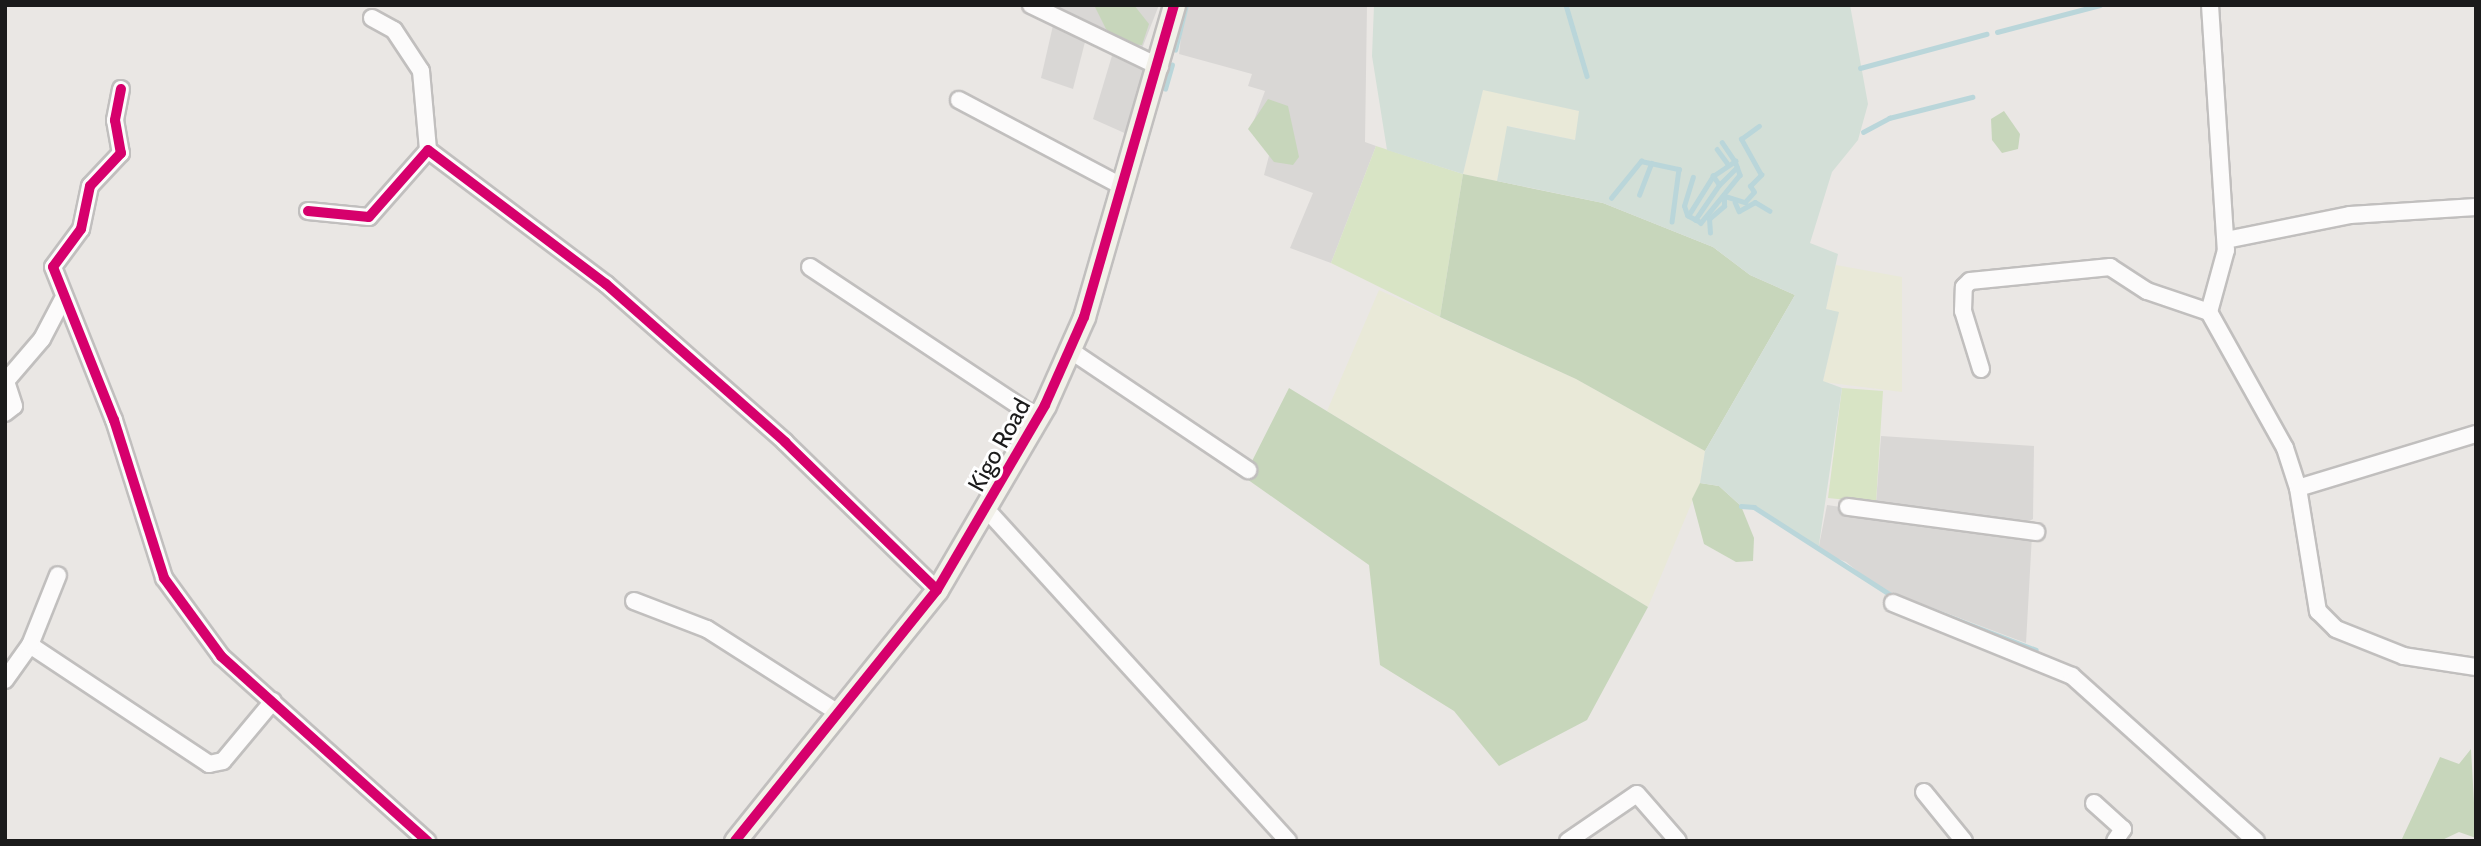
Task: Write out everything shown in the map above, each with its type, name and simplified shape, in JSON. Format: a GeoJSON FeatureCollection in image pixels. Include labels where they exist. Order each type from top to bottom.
{"type":"FeatureCollection","features":[{"type":"Feature","properties":{"kind":"street"},"geometry":{"type":"LineString","coordinates":[[1031,5],[1160,67]]}},
{"type":"Feature","properties":{"kind":"street","name":"Kigo Road"},"geometry":{"type":"LineString","coordinates":[[735,841],[840,714],[937,590],[987,510],[1037,418],[1070,350],[1160,67],[1174,5]]}},
{"type":"Feature","properties":{"kind":"street"},"geometry":{"type":"LineString","coordinates":[[2210,5],[2226,240],[2209,312],[2239,373],[2276,425],[2298,488],[2312,593],[2326,621],[2404,656],[2476,667]]}},
{"type":"Feature","properties":{"kind":"street"},"geometry":{"type":"LineString","coordinates":[[308,211],[369,217],[428,150],[421,71],[394,30],[372,18]]}},
{"type":"Feature","properties":{"kind":"street"},"geometry":{"type":"LineString","coordinates":[[121,89],[115,120],[121,153],[90,186],[81,229],[54,262],[64,297],[114,420],[164,578],[201,635],[356,783],[427,841]]}},
{"type":"Feature","properties":{"kind":"street"},"geometry":{"type":"LineString","coordinates":[[959,100],[1123,187]]}},
{"type":"Feature","properties":{"kind":"street"},"geometry":{"type":"LineString","coordinates":[[428,150],[607,284],[785,442],[937,590]]}},
{"type":"Feature","properties":{"kind":"street"},"geometry":{"type":"LineString","coordinates":[[2226,240],[2350,215],[2476,207]]}},
{"type":"Feature","properties":{"kind":"street"},"geometry":{"type":"LineString","coordinates":[[810,267],[1037,418]]}},
{"type":"Feature","properties":{"kind":"street"},"geometry":{"type":"LineString","coordinates":[[1981,369],[1963,311],[1963,292],[1970,281],[2110,267],[2147,290],[2209,312]]}},
{"type":"Feature","properties":{"kind":"street"},"geometry":{"type":"LineString","coordinates":[[5,413],[14,406],[7,378],[42,339],[64,297]]}},
{"type":"Feature","properties":{"kind":"street"},"geometry":{"type":"LineString","coordinates":[[1070,350],[1248,470]]}},
{"type":"Feature","properties":{"kind":"street"},"geometry":{"type":"LineString","coordinates":[[2298,488],[2476,434]]}},
{"type":"Feature","properties":{"kind":"street"},"geometry":{"type":"LineString","coordinates":[[1848,508],[2036,532]]}},
{"type":"Feature","properties":{"kind":"street"},"geometry":{"type":"LineString","coordinates":[[987,510],[1287,841]]}},
{"type":"Feature","properties":{"kind":"street"},"geometry":{"type":"LineString","coordinates":[[5,680],[30,645],[58,575]]}},
{"type":"Feature","properties":{"kind":"street"},"geometry":{"type":"LineString","coordinates":[[634,601],[707,629],[840,714]]}},
{"type":"Feature","properties":{"kind":"street"},"geometry":{"type":"LineString","coordinates":[[1893,603],[2037,657],[2071,676],[2256,841]]}},
{"type":"Feature","properties":{"kind":"street"},"geometry":{"type":"LineString","coordinates":[[30,645],[209,764],[223,761],[273,701]]}},
{"type":"Feature","properties":{"kind":"street"},"geometry":{"type":"LineString","coordinates":[[1924,792],[1964,841]]}},
{"type":"Feature","properties":{"kind":"street"},"geometry":{"type":"LineString","coordinates":[[1567,841],[1637,794],[1678,841]]}},
{"type":"Feature","properties":{"kind":"street"},"geometry":{"type":"LineString","coordinates":[[2094,803],[2123,829],[2115,841]]}},
{"type":"Feature","properties":{"kind":"shaded area"},"geometry":{"type":"Polygon","coordinates":[[[1048,5],[1159,5],[1141,51],[1048,5]]]}},
{"type":"Feature","properties":{"kind":"shaded area"},"geometry":{"type":"Polygon","coordinates":[[[1185,5],[1367,5],[1365,142],[1376,146],[1331,263],[1290,248],[1313,193],[1264,175],[1273,140],[1250,131],[1265,91],[1248,86],[1252,74],[1179,54],[1185,5]]]}},
{"type":"Feature","properties":{"kind":"shaded area"},"geometry":{"type":"Polygon","coordinates":[[[1374,5],[1850,5],[1868,104],[1858,140],[1832,172],[1810,243],[1838,254],[1826,309],[1839,312],[1823,381],[1842,388],[1818,551],[1754,507],[1741,506],[1719,486],[1700,483],[1705,451],[1795,295],[1750,275],[1713,247],[1603,203],[1497,181],[1507,126],[1575,140],[1579,111],[1483,90],[1463,174],[1387,150],[1372,56],[1374,5]]]}},
{"type":"Feature","properties":{"kind":"shaded area"},"geometry":{"type":"Polygon","coordinates":[[[1054,21],[1086,38],[1073,89],[1041,78],[1054,21]]]}},
{"type":"Feature","properties":{"kind":"shaded area"},"geometry":{"type":"Polygon","coordinates":[[[1114,49],[1149,66],[1129,135],[1093,119],[1114,49]]]}},
{"type":"Feature","properties":{"kind":"shaded area"},"geometry":{"type":"Polygon","coordinates":[[[1881,436],[2034,446],[2033,519],[2024,524],[1876,503],[1881,436]]]}},
{"type":"Feature","properties":{"kind":"shaded area"},"geometry":{"type":"Polygon","coordinates":[[[1827,505],[2032,535],[2026,643],[1877,587],[1846,562],[1818,551],[1827,505]]]}},
{"type":"Feature","properties":{"kind":"green space"},"geometry":{"type":"Polygon","coordinates":[[[1094,5],[1134,5],[1149,24],[1142,45],[1124,44],[1106,29],[1094,5]]]}},
{"type":"Feature","properties":{"kind":"green space"},"geometry":{"type":"Polygon","coordinates":[[[1483,89],[1580,111],[1575,140],[1508,126],[1497,181],[1463,174],[1483,89]]]}},
{"type":"Feature","properties":{"kind":"green space"},"geometry":{"type":"Polygon","coordinates":[[[1268,99],[1288,106],[1299,157],[1293,165],[1274,162],[1248,129],[1268,99]]]}},
{"type":"Feature","properties":{"kind":"green space"},"geometry":{"type":"Polygon","coordinates":[[[2004,111],[2020,134],[2018,149],[2002,153],[1992,140],[1991,119],[2004,111]]]}},
{"type":"Feature","properties":{"kind":"green space"},"geometry":{"type":"Polygon","coordinates":[[[1376,146],[1463,174],[1440,317],[1331,263],[1376,146]]]}},
{"type":"Feature","properties":{"kind":"green space"},"geometry":{"type":"Polygon","coordinates":[[[1463,174],[1603,203],[1713,247],[1750,275],[1795,295],[1705,451],[1576,379],[1440,317],[1463,174]]]}},
{"type":"Feature","properties":{"kind":"green space"},"geometry":{"type":"Polygon","coordinates":[[[1836,265],[1902,277],[1902,392],[1823,382],[1838,313],[1826,309],[1836,265]]]}},
{"type":"Feature","properties":{"kind":"green space"},"geometry":{"type":"Polygon","coordinates":[[[1379,290],[1576,379],[1705,451],[1700,483],[1648,607],[1327,411],[1379,290]]]}},
{"type":"Feature","properties":{"kind":"green space"},"geometry":{"type":"Polygon","coordinates":[[[1289,388],[1648,607],[1587,720],[1499,766],[1454,711],[1380,665],[1369,565],[1244,477],[1289,388]]]}},
{"type":"Feature","properties":{"kind":"green space"},"geometry":{"type":"Polygon","coordinates":[[[1842,388],[1883,391],[1876,503],[1828,498],[1842,388]]]}},
{"type":"Feature","properties":{"kind":"green space"},"geometry":{"type":"Polygon","coordinates":[[[1700,483],[1719,486],[1741,506],[1754,538],[1753,561],[1736,562],[1704,544],[1692,499],[1700,483]]]}},
{"type":"Feature","properties":{"kind":"green space"},"geometry":{"type":"Polygon","coordinates":[[[2471,749],[2476,838],[2459,832],[2440,841],[2401,841],[2440,757],[2459,764],[2471,749]]]}},
{"type":"Feature","properties":{"kind":"waterway"},"geometry":{"type":"LineString","coordinates":[[1175,50],[1186,5]]}},
{"type":"Feature","properties":{"kind":"waterway"},"geometry":{"type":"LineString","coordinates":[[1566,5],[1587,76]]}},
{"type":"Feature","properties":{"kind":"waterway"},"geometry":{"type":"LineString","coordinates":[[1997,32],[2100,5]]}},
{"type":"Feature","properties":{"kind":"waterway"},"geometry":{"type":"LineString","coordinates":[[1860,68],[1986,34]]}},
{"type":"Feature","properties":{"kind":"waterway"},"geometry":{"type":"LineString","coordinates":[[1165,89],[1172,65]]}},
{"type":"Feature","properties":{"kind":"waterway"},"geometry":{"type":"LineString","coordinates":[[1863,132],[1889,118],[1972,97]]}},
{"type":"Feature","properties":{"kind":"waterway"},"geometry":{"type":"LineString","coordinates":[[1725,196],[1745,202],[1754,192],[1750,186],[1761,175],[1741,139],[1759,126]]}},
{"type":"Feature","properties":{"kind":"waterway"},"geometry":{"type":"LineString","coordinates":[[1722,142],[1735,161],[1740,175],[1701,223],[1688,216],[1713,176],[1735,161]]}},
{"type":"Feature","properties":{"kind":"waterway"},"geometry":{"type":"LineString","coordinates":[[1717,149],[1727,163]]}},
{"type":"Feature","properties":{"kind":"waterway"},"geometry":{"type":"LineString","coordinates":[[1611,198],[1641,161],[1679,169],[1672,222]]}},
{"type":"Feature","properties":{"kind":"waterway"},"geometry":{"type":"LineString","coordinates":[[1639,195],[1651,163]]}},
{"type":"Feature","properties":{"kind":"waterway"},"geometry":{"type":"LineString","coordinates":[[1719,185],[1737,167]]}},
{"type":"Feature","properties":{"kind":"waterway"},"geometry":{"type":"LineString","coordinates":[[1695,220],[1719,185],[1713,176]]}},
{"type":"Feature","properties":{"kind":"waterway"},"geometry":{"type":"LineString","coordinates":[[1687,215],[1684,206],[1693,177]]}},
{"type":"Feature","properties":{"kind":"waterway"},"geometry":{"type":"LineString","coordinates":[[1710,233],[1709,219],[1724,206],[1724,196]]}},
{"type":"Feature","properties":{"kind":"waterway"},"geometry":{"type":"LineString","coordinates":[[1735,202],[1739,211],[1755,202],[1770,211]]}},
{"type":"Feature","properties":{"kind":"waterway"},"geometry":{"type":"LineString","coordinates":[[1741,506],[1754,507],[1894,597]]}},
{"type":"Feature","properties":{"kind":"waterway"},"geometry":{"type":"LineString","coordinates":[[1919,605],[2036,650]]}},
{"type":"Feature","properties":{"kind":"cycle path"},"geometry":{"type":"LineString","coordinates":[[735,841],[937,590],[1045,405],[1084,317],[1174,5]]}},
{"type":"Feature","properties":{"kind":"cycle path"},"geometry":{"type":"LineString","coordinates":[[121,89],[115,120],[121,153],[90,186],[81,229],[53,267],[114,420],[164,578],[221,656],[427,841]]}},
{"type":"Feature","properties":{"kind":"cycle path"},"geometry":{"type":"LineString","coordinates":[[308,211],[369,217],[428,150],[606,284],[785,442],[937,590]]}}]}
